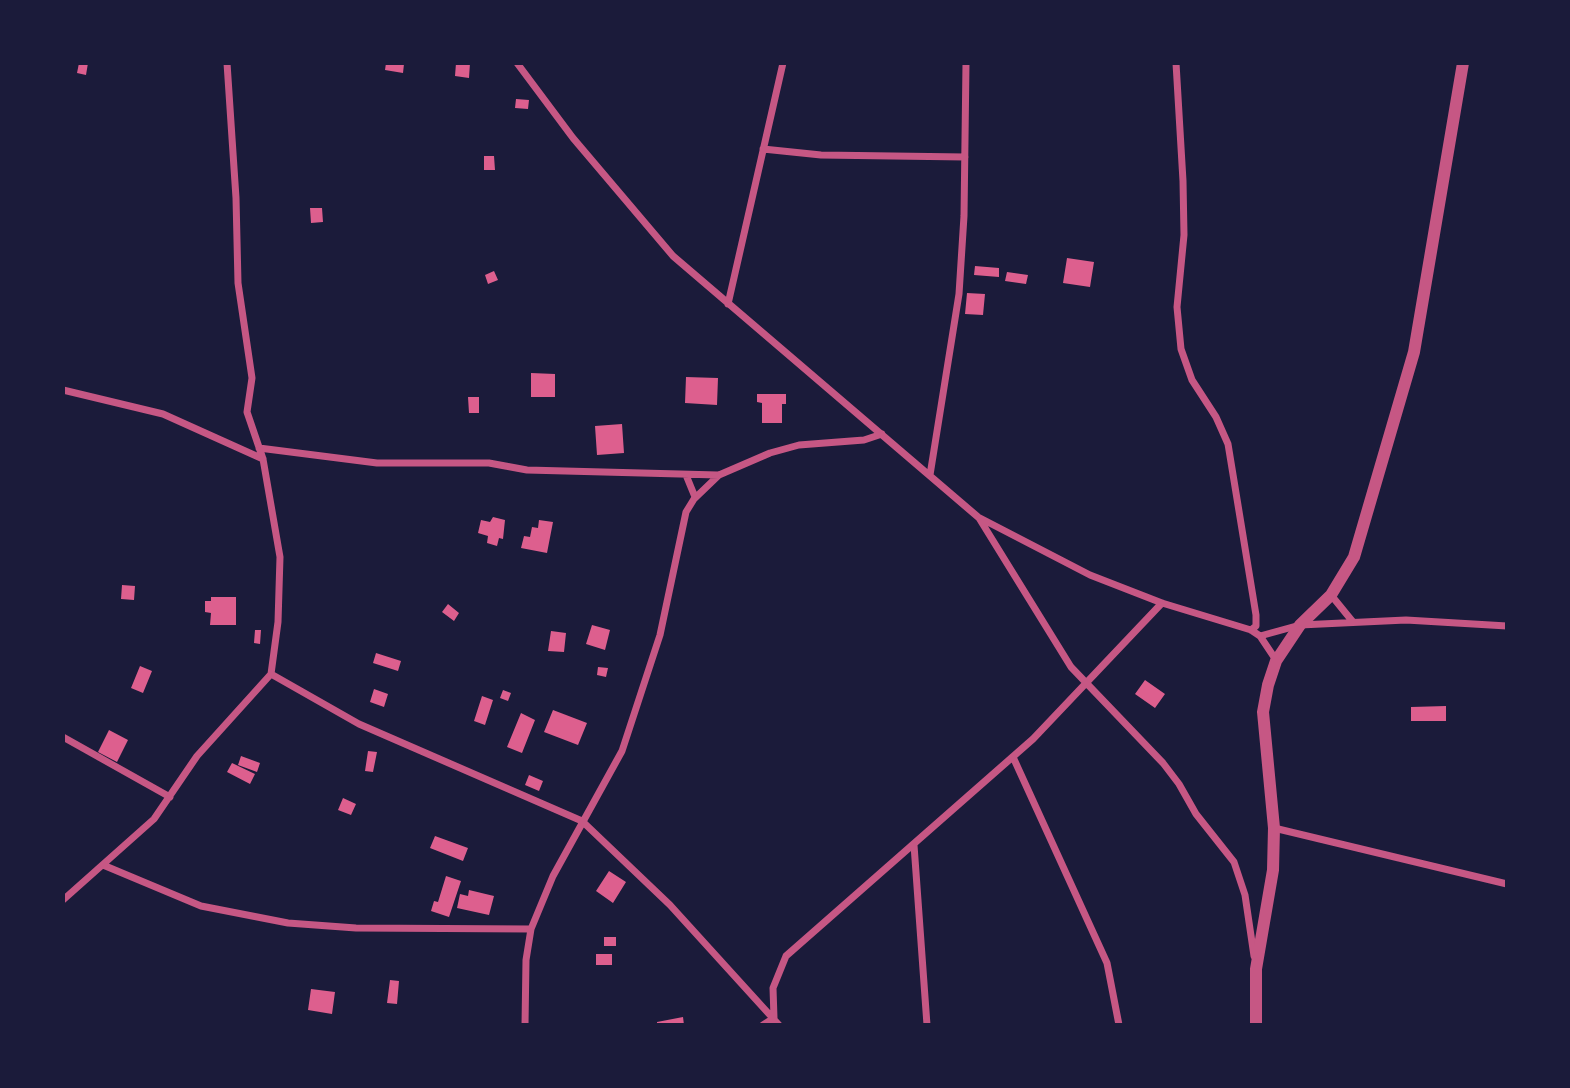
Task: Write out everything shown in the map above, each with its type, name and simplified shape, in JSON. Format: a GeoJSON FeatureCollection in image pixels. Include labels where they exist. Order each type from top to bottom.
{"type":"FeatureCollection","features":[{"type":"Feature","properties":{"kind":"street"},"geometry":{"type":"LineString","coordinates":[[63,900],[154,818],[197,757],[271,674],[278,622],[280,557],[263,459],[247,412],[252,378],[237,283],[236,198],[227,63]]}},
{"type":"Feature","properties":{"kind":"street"},"geometry":{"type":"LineString","coordinates":[[517,63],[573,138],[657,238],[693,276],[978,517],[1090,575],[1162,603],[1251,630],[1260,636],[1276,661]]}},
{"type":"Feature","properties":{"kind":"street"},"geometry":{"type":"LineString","coordinates":[[728,304],[783,63]]}},
{"type":"Feature","properties":{"kind":"street"},"geometry":{"type":"LineString","coordinates":[[930,475],[959,294],[966,63]]}},
{"type":"Feature","properties":{"kind":"street"},"geometry":{"type":"LineString","coordinates":[[1176,63],[1184,181],[1184,235],[1177,307],[1181,349],[1192,380],[1216,417],[1228,444],[1256,615],[1256,626],[1251,630]]}},
{"type":"Feature","properties":{"kind":"street"},"geometry":{"type":"LineString","coordinates":[[1256,969],[1273,870],[1274,828],[1263,712],[1268,685],[1276,661],[1300,625],[1331,595],[1353,557],[1414,352],[1463,63]]}},
{"type":"Feature","properties":{"kind":"street"},"geometry":{"type":"LineString","coordinates":[[763,149],[821,155],[965,157]]}},
{"type":"Feature","properties":{"kind":"street"},"geometry":{"type":"LineString","coordinates":[[63,390],[163,414],[263,459]]}},
{"type":"Feature","properties":{"kind":"street"},"geometry":{"type":"LineString","coordinates":[[526,1025],[526,960],[531,929],[553,876],[622,751],[660,635],[686,512],[695,497],[719,475],[770,453],[799,446],[850,442],[883,434]]}},
{"type":"Feature","properties":{"kind":"street"},"geometry":{"type":"LineString","coordinates":[[259,447],[377,463],[489,463],[527,470],[719,475]]}},
{"type":"Feature","properties":{"kind":"street"},"geometry":{"type":"LineString","coordinates":[[685,475],[695,497]]}},
{"type":"Feature","properties":{"kind":"street"},"geometry":{"type":"LineString","coordinates":[[978,517],[1041,622],[1086,684],[1163,763],[1179,784],[1195,814],[1234,862],[1245,895],[1256,969],[1256,1025]]}},
{"type":"Feature","properties":{"kind":"street"},"geometry":{"type":"LineString","coordinates":[[1331,595],[1353,622]]}},
{"type":"Feature","properties":{"kind":"street"},"geometry":{"type":"LineString","coordinates":[[774,1018],[773,988],[786,956],[1013,757],[1162,603]]}},
{"type":"Feature","properties":{"kind":"street"},"geometry":{"type":"LineString","coordinates":[[1260,636],[1300,625],[1353,622],[1406,620],[1507,626]]}},
{"type":"Feature","properties":{"kind":"street"},"geometry":{"type":"LineString","coordinates":[[271,674],[359,724],[582,821],[670,905],[779,1025]]}},
{"type":"Feature","properties":{"kind":"street"},"geometry":{"type":"LineString","coordinates":[[63,737],[170,797]]}},
{"type":"Feature","properties":{"kind":"street"},"geometry":{"type":"LineString","coordinates":[[1013,757],[1107,963],[1119,1025]]}},
{"type":"Feature","properties":{"kind":"street"},"geometry":{"type":"LineString","coordinates":[[1274,828],[1507,884]]}},
{"type":"Feature","properties":{"kind":"street"},"geometry":{"type":"LineString","coordinates":[[914,845],[926,1025]]}},
{"type":"Feature","properties":{"kind":"street"},"geometry":{"type":"LineString","coordinates":[[103,864],[201,906],[288,923],[356,928],[531,929]]}},
{"type":"Feature","properties":{"kind":"street"},"geometry":{"type":"LineString","coordinates":[[763,1025],[774,1018]]}},
{"type":"Feature","properties":{"kind":"building"},"geometry":{"type":"Polygon","coordinates":[[[79,63],[88,63],[86,75],[77,73],[79,63]]]}},
{"type":"Feature","properties":{"kind":"building"},"geometry":{"type":"Polygon","coordinates":[[[386,63],[404,64],[403,73],[385,70],[386,63]]]}},
{"type":"Feature","properties":{"kind":"building"},"geometry":{"type":"Polygon","coordinates":[[[456,63],[470,63],[469,78],[455,76],[456,63]]]}},
{"type":"Feature","properties":{"kind":"building"},"geometry":{"type":"Polygon","coordinates":[[[516,99],[529,100],[528,109],[515,108],[516,99]]]}},
{"type":"Feature","properties":{"kind":"building"},"geometry":{"type":"Polygon","coordinates":[[[484,156],[494,156],[495,170],[484,170],[484,156]]]}},
{"type":"Feature","properties":{"kind":"building"},"geometry":{"type":"Polygon","coordinates":[[[310,208],[322,208],[323,222],[311,223],[310,208]]]}},
{"type":"Feature","properties":{"kind":"building"},"geometry":{"type":"Polygon","coordinates":[[[1067,258],[1094,262],[1090,287],[1063,283],[1067,258]]]}},
{"type":"Feature","properties":{"kind":"building"},"geometry":{"type":"Polygon","coordinates":[[[975,266],[999,268],[999,277],[974,275],[975,266]]]}},
{"type":"Feature","properties":{"kind":"building"},"geometry":{"type":"Polygon","coordinates":[[[494,271],[498,280],[488,284],[485,275],[494,271]]]}},
{"type":"Feature","properties":{"kind":"building"},"geometry":{"type":"Polygon","coordinates":[[[1007,272],[1028,275],[1026,284],[1005,281],[1007,272]]]}},
{"type":"Feature","properties":{"kind":"building"},"geometry":{"type":"Polygon","coordinates":[[[967,293],[985,294],[983,315],[965,314],[967,293]]]}},
{"type":"Feature","properties":{"kind":"building"},"geometry":{"type":"Polygon","coordinates":[[[531,373],[555,374],[555,397],[531,397],[531,373]]]}},
{"type":"Feature","properties":{"kind":"building"},"geometry":{"type":"Polygon","coordinates":[[[686,377],[718,378],[717,405],[685,403],[686,377]]]}},
{"type":"Feature","properties":{"kind":"building"},"geometry":{"type":"Polygon","coordinates":[[[757,394],[786,394],[786,404],[782,404],[782,423],[762,423],[762,403],[757,402],[757,394]]]}},
{"type":"Feature","properties":{"kind":"building"},"geometry":{"type":"Polygon","coordinates":[[[468,397],[479,397],[479,413],[469,413],[468,397]]]}},
{"type":"Feature","properties":{"kind":"building"},"geometry":{"type":"Polygon","coordinates":[[[622,424],[624,453],[597,455],[595,426],[622,424]]]}},
{"type":"Feature","properties":{"kind":"building"},"geometry":{"type":"Polygon","coordinates":[[[493,517],[505,520],[503,539],[499,538],[497,546],[487,543],[488,536],[478,533],[481,520],[490,522],[493,517]]]}},
{"type":"Feature","properties":{"kind":"building"},"geometry":{"type":"Polygon","coordinates":[[[539,520],[553,522],[547,553],[521,548],[524,536],[530,537],[532,527],[538,528],[539,520]]]}},
{"type":"Feature","properties":{"kind":"building"},"geometry":{"type":"Polygon","coordinates":[[[122,585],[135,586],[134,600],[121,599],[122,585]]]}},
{"type":"Feature","properties":{"kind":"building"},"geometry":{"type":"Polygon","coordinates":[[[211,597],[236,597],[236,625],[210,625],[211,613],[205,612],[205,601],[211,601],[211,597]]]}},
{"type":"Feature","properties":{"kind":"building"},"geometry":{"type":"Polygon","coordinates":[[[448,604],[459,613],[454,621],[442,612],[448,604]]]}},
{"type":"Feature","properties":{"kind":"building"},"geometry":{"type":"Polygon","coordinates":[[[592,625],[610,630],[605,650],[586,644],[592,625]]]}},
{"type":"Feature","properties":{"kind":"building"},"geometry":{"type":"Polygon","coordinates":[[[255,630],[261,630],[260,644],[254,643],[255,630]]]}},
{"type":"Feature","properties":{"kind":"building"},"geometry":{"type":"Polygon","coordinates":[[[551,631],[566,633],[564,652],[548,651],[551,631]]]}},
{"type":"Feature","properties":{"kind":"building"},"geometry":{"type":"Polygon","coordinates":[[[376,653],[401,661],[398,671],[373,663],[376,653]]]}},
{"type":"Feature","properties":{"kind":"building"},"geometry":{"type":"Polygon","coordinates":[[[140,666],[152,671],[143,693],[131,688],[140,666]]]}},
{"type":"Feature","properties":{"kind":"building"},"geometry":{"type":"Polygon","coordinates":[[[598,667],[608,668],[606,677],[597,675],[598,667]]]}},
{"type":"Feature","properties":{"kind":"building"},"geometry":{"type":"Polygon","coordinates":[[[1145,680],[1165,694],[1155,708],[1135,694],[1145,680]]]}},
{"type":"Feature","properties":{"kind":"building"},"geometry":{"type":"Polygon","coordinates":[[[374,689],[388,694],[384,707],[370,702],[374,689]]]}},
{"type":"Feature","properties":{"kind":"building"},"geometry":{"type":"Polygon","coordinates":[[[503,690],[511,693],[508,701],[500,698],[503,690]]]}},
{"type":"Feature","properties":{"kind":"building"},"geometry":{"type":"Polygon","coordinates":[[[482,696],[493,700],[485,725],[474,721],[482,696]]]}},
{"type":"Feature","properties":{"kind":"building"},"geometry":{"type":"Polygon","coordinates":[[[1446,706],[1446,721],[1411,721],[1411,707],[1446,706]]]}},
{"type":"Feature","properties":{"kind":"building"},"geometry":{"type":"Polygon","coordinates":[[[553,710],[587,723],[578,745],[544,732],[553,710]]]}},
{"type":"Feature","properties":{"kind":"building"},"geometry":{"type":"Polygon","coordinates":[[[521,713],[535,720],[522,753],[507,747],[521,713]]]}},
{"type":"Feature","properties":{"kind":"building"},"geometry":{"type":"Polygon","coordinates":[[[109,730],[128,740],[117,762],[98,752],[109,730]]]}},
{"type":"Feature","properties":{"kind":"building"},"geometry":{"type":"Polygon","coordinates":[[[368,751],[377,752],[373,772],[365,771],[368,751]]]}},
{"type":"Feature","properties":{"kind":"building"},"geometry":{"type":"Polygon","coordinates":[[[241,756],[260,763],[257,772],[238,765],[241,756]]]}},
{"type":"Feature","properties":{"kind":"building"},"geometry":{"type":"Polygon","coordinates":[[[232,763],[255,774],[250,784],[227,772],[232,763]]]}},
{"type":"Feature","properties":{"kind":"building"},"geometry":{"type":"Polygon","coordinates":[[[529,775],[543,781],[539,791],[525,785],[529,775]]]}},
{"type":"Feature","properties":{"kind":"building"},"geometry":{"type":"Polygon","coordinates":[[[343,798],[356,804],[351,815],[338,810],[343,798]]]}},
{"type":"Feature","properties":{"kind":"building"},"geometry":{"type":"Polygon","coordinates":[[[435,836],[468,848],[463,861],[430,848],[435,836]]]}},
{"type":"Feature","properties":{"kind":"building"},"geometry":{"type":"Polygon","coordinates":[[[609,871],[626,882],[613,903],[596,891],[609,871]]]}},
{"type":"Feature","properties":{"kind":"building"},"geometry":{"type":"Polygon","coordinates":[[[446,876],[461,881],[449,917],[431,911],[434,901],[438,902],[446,876]]]}},
{"type":"Feature","properties":{"kind":"building"},"geometry":{"type":"Polygon","coordinates":[[[469,890],[494,896],[489,915],[457,908],[460,894],[468,896],[469,890]]]}},
{"type":"Feature","properties":{"kind":"building"},"geometry":{"type":"Polygon","coordinates":[[[604,937],[616,937],[616,946],[604,946],[604,937]]]}},
{"type":"Feature","properties":{"kind":"building"},"geometry":{"type":"Polygon","coordinates":[[[596,954],[612,954],[612,965],[596,965],[596,954]]]}},
{"type":"Feature","properties":{"kind":"building"},"geometry":{"type":"Polygon","coordinates":[[[390,980],[399,981],[397,1004],[387,1003],[390,980]]]}},
{"type":"Feature","properties":{"kind":"building"},"geometry":{"type":"Polygon","coordinates":[[[311,989],[335,992],[332,1014],[308,1010],[311,989]]]}},
{"type":"Feature","properties":{"kind":"building"},"geometry":{"type":"Polygon","coordinates":[[[683,1017],[684,1025],[657,1025],[657,1022],[683,1017]]]}}]}
